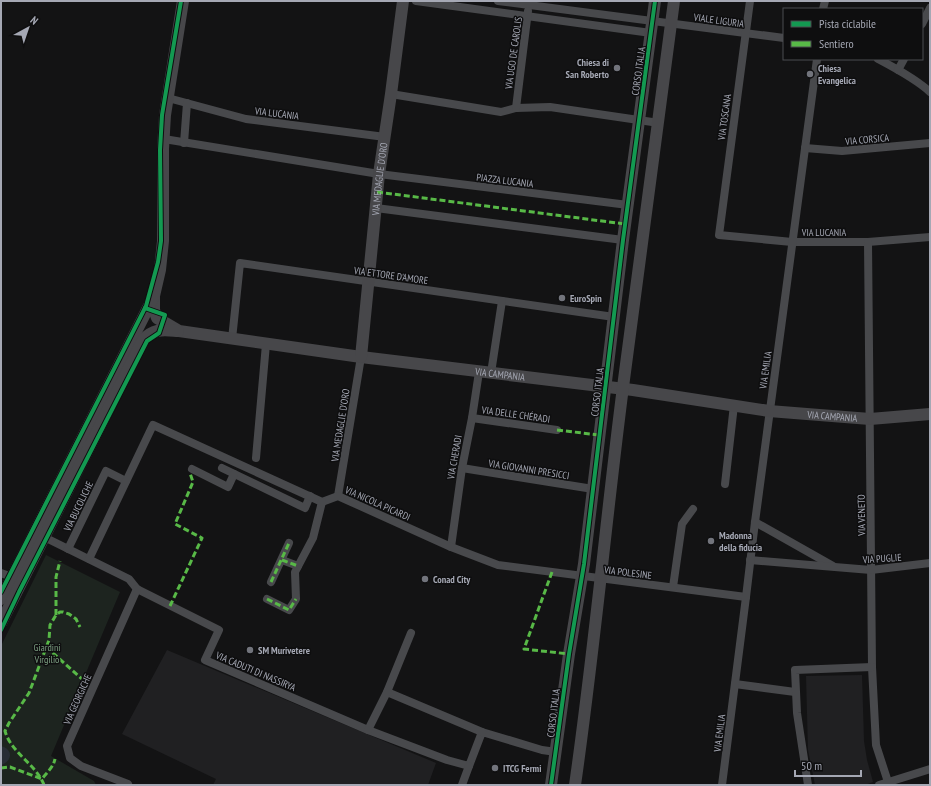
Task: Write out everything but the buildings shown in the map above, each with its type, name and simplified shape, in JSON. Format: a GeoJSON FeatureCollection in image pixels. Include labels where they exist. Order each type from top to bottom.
{"type":"FeatureCollection","features":[{"type":"Feature","properties":{"kind":"street"},"geometry":{"type":"LineString","coordinates":[[1,599],[154,296],[160,270],[164,241],[163,191],[166,115],[183,1]]}},
{"type":"Feature","properties":{"kind":"street","name":"VIA MEDAGLIE D'ORO"},"geometry":{"type":"LineString","coordinates":[[338,496],[361,357],[379,174],[403,1]]}},
{"type":"Feature","properties":{"kind":"street"},"geometry":{"type":"LineString","coordinates":[[416,1],[528,16],[652,27]]}},
{"type":"Feature","properties":{"kind":"street"},"geometry":{"type":"LineString","coordinates":[[498,1],[530,3],[652,27]]}},
{"type":"Feature","properties":{"kind":"street","name":"CORSO ITALIA"},"geometry":{"type":"LineString","coordinates":[[551,785],[569,654],[582,576],[623,240],[655,1]]}},
{"type":"Feature","properties":{"kind":"street"},"geometry":{"type":"LineString","coordinates":[[575,785],[602,579],[623,388],[674,1]]}},
{"type":"Feature","properties":{"kind":"street","name":"VIA TOSCANA"},"geometry":{"type":"LineString","coordinates":[[719,235],[750,1]]}},
{"type":"Feature","properties":{"kind":"street","name":"VIA UGO DE CAROLIS"},"geometry":{"type":"LineString","coordinates":[[516,108],[530,3]]}},
{"type":"Feature","properties":{"kind":"street"},"geometry":{"type":"LineString","coordinates":[[923,22],[930,8]]}},
{"type":"Feature","properties":{"kind":"street","name":"VIALE LIGURIA"},"geometry":{"type":"LineString","coordinates":[[652,27],[671,24],[783,38]]}},
{"type":"Feature","properties":{"kind":"street","name":"VIA EMILIA"},"geometry":{"type":"LineString","coordinates":[[722,785],[754,522],[817,60]]}},
{"type":"Feature","properties":{"kind":"street"},"geometry":{"type":"LineString","coordinates":[[880,60],[898,70],[930,92]]}},
{"type":"Feature","properties":{"kind":"street"},"geometry":{"type":"LineString","coordinates":[[898,70],[903,60]]}},
{"type":"Feature","properties":{"kind":"street"},"geometry":{"type":"LineString","coordinates":[[391,94],[501,112],[516,108],[550,108],[659,122]]}},
{"type":"Feature","properties":{"kind":"street","name":"VIA LUCANIA"},"geometry":{"type":"LineString","coordinates":[[168,98],[246,119],[385,137]]}},
{"type":"Feature","properties":{"kind":"street"},"geometry":{"type":"LineString","coordinates":[[184,143],[187,103]]}},
{"type":"Feature","properties":{"kind":"street"},"geometry":{"type":"LineString","coordinates":[[164,139],[379,174]]}},
{"type":"Feature","properties":{"kind":"street","name":"VIA CORSICA"},"geometry":{"type":"LineString","coordinates":[[805,148],[842,151],[930,143]]}},
{"type":"Feature","properties":{"kind":"street","name":"PIAZZA LUCANIA"},"geometry":{"type":"LineString","coordinates":[[379,174],[628,205]]}},
{"type":"Feature","properties":{"kind":"street"},"geometry":{"type":"LineString","coordinates":[[376,208],[623,240]]}},
{"type":"Feature","properties":{"kind":"street","name":"VIA LUCANIA"},"geometry":{"type":"LineString","coordinates":[[719,235],[792,242],[868,242],[930,237]]}},
{"type":"Feature","properties":{"kind":"street","name":"VIA VENETO"},"geometry":{"type":"LineString","coordinates":[[868,242],[872,667],[876,745],[888,784]]}},
{"type":"Feature","properties":{"kind":"street","name":"VIA ETTORE D'AMORE"},"geometry":{"type":"LineString","coordinates":[[232,339],[240,263],[614,317]]}},
{"type":"Feature","properties":{"kind":"street","name":"VIA CAMPANIA"},"geometry":{"type":"LineString","coordinates":[[154,296],[154,310],[157,318],[178,331],[361,357],[623,388],[770,411],[870,419],[930,414]]}},
{"type":"Feature","properties":{"kind":"street","name":"VIA CHERADI"},"geometry":{"type":"LineString","coordinates":[[451,547],[462,468],[472,418],[502,301]]}},
{"type":"Feature","properties":{"kind":"street"},"geometry":{"type":"LineString","coordinates":[[1,623],[12,577],[44,537],[143,340],[148,334],[158,330],[178,331]]}},
{"type":"Feature","properties":{"kind":"street"},"geometry":{"type":"LineString","coordinates":[[256,458],[266,344]]}},
{"type":"Feature","properties":{"kind":"street"},"geometry":{"type":"LineString","coordinates":[[725,484],[734,405]]}},
{"type":"Feature","properties":{"kind":"street","name":"VIA DELLE CHÉRADI"},"geometry":{"type":"LineString","coordinates":[[472,418],[557,430]]}},
{"type":"Feature","properties":{"kind":"street"},"geometry":{"type":"LineString","coordinates":[[89,559],[153,425],[322,502],[313,538],[296,572],[296,599],[289,610],[267,598]]}},
{"type":"Feature","properties":{"kind":"street"},"geometry":{"type":"LineString","coordinates":[[222,468],[305,508],[310,496]]}},
{"type":"Feature","properties":{"kind":"street","name":"VIA GIOVANNI PRESICCI"},"geometry":{"type":"LineString","coordinates":[[462,468],[593,489]]}},
{"type":"Feature","properties":{"kind":"street"},"geometry":{"type":"LineString","coordinates":[[192,469],[228,487],[234,474]]}},
{"type":"Feature","properties":{"kind":"street","name":"VIA BUCOLICHE"},"geometry":{"type":"LineString","coordinates":[[68,549],[106,471],[126,481]]}},
{"type":"Feature","properties":{"kind":"street","name":"VIA NICOLA PICARDI"},"geometry":{"type":"LineString","coordinates":[[322,502],[338,496],[451,547],[498,565],[582,576]]}},
{"type":"Feature","properties":{"kind":"street"},"geometry":{"type":"LineString","coordinates":[[673,588],[682,524],[692,509]]}},
{"type":"Feature","properties":{"kind":"street","name":"VIA PUGLIE"},"geometry":{"type":"LineString","coordinates":[[754,522],[836,568]]}},
{"type":"Feature","properties":{"kind":"street"},"geometry":{"type":"LineString","coordinates":[[44,537],[128,579],[137,589]]}},
{"type":"Feature","properties":{"kind":"street"},"geometry":{"type":"LineString","coordinates":[[271,582],[289,543]]}},
{"type":"Feature","properties":{"kind":"street"},"geometry":{"type":"LineString","coordinates":[[282,560],[298,566]]}},
{"type":"Feature","properties":{"kind":"street","name":"VIA PUGLIE"},"geometry":{"type":"LineString","coordinates":[[750,560],[871,570],[930,563]]}},
{"type":"Feature","properties":{"kind":"street","name":"VIA POLESINE"},"geometry":{"type":"LineString","coordinates":[[582,576],[746,597]]}},
{"type":"Feature","properties":{"kind":"street","name":"VIA CADUTI DI NASSIRYA"},"geometry":{"type":"LineString","coordinates":[[137,589],[218,630],[205,660],[368,730],[447,760],[469,766]]}},
{"type":"Feature","properties":{"kind":"street","name":"VIA GEORGICHE"},"geometry":{"type":"LineString","coordinates":[[129,785],[81,766],[70,758],[67,746],[137,589]]}},
{"type":"Feature","properties":{"kind":"street"},"geometry":{"type":"LineString","coordinates":[[368,730],[387,692],[411,633]]}},
{"type":"Feature","properties":{"kind":"street"},"geometry":{"type":"LineString","coordinates":[[808,785],[795,692],[795,670],[872,667]]}},
{"type":"Feature","properties":{"kind":"street"},"geometry":{"type":"LineString","coordinates":[[735,684],[795,692]]}},
{"type":"Feature","properties":{"kind":"street"},"geometry":{"type":"LineString","coordinates":[[387,692],[482,732],[542,750],[556,752]]}},
{"type":"Feature","properties":{"kind":"street"},"geometry":{"type":"LineString","coordinates":[[462,785],[482,732]]}},
{"type":"Feature","properties":{"kind":"street"},"geometry":{"type":"LineString","coordinates":[[879,785],[888,784],[930,769]]}},
{"type":"Feature","properties":{"kind":"shaded area"},"geometry":{"type":"Polygon","coordinates":[[[167,650],[436,763],[428,785],[213,785],[216,779],[122,734],[167,650]]]}},
{"type":"Feature","properties":{"kind":"shaded area"},"geometry":{"type":"Polygon","coordinates":[[[862,675],[864,741],[873,782],[865,785],[815,785],[808,750],[806,676],[862,675]]]}},
{"type":"Feature","properties":{"kind":"shaded area"},"geometry":{"type":"Polygon","coordinates":[[[1,746],[8,750],[10,755],[8,761],[1,765],[1,746]]]}},
{"type":"Feature","properties":{"kind":"green space","name":"Giardini Virgilio"},"geometry":{"type":"Polygon","coordinates":[[[46,555],[120,592],[51,756],[94,781],[96,785],[1,785],[1,646],[46,555]]]}},
{"type":"Feature","properties":{"kind":"marked path"},"geometry":{"type":"LineString","coordinates":[[377,192],[625,224]]}},
{"type":"Feature","properties":{"kind":"marked path"},"geometry":{"type":"LineString","coordinates":[[557,430],[599,435]]}},
{"type":"Feature","properties":{"kind":"marked path"},"geometry":{"type":"LineString","coordinates":[[170,606],[202,538],[175,524],[193,482],[190,473]]}},
{"type":"Feature","properties":{"kind":"marked path"},"geometry":{"type":"LineString","coordinates":[[271,582],[289,543]]}},
{"type":"Feature","properties":{"kind":"marked path"},"geometry":{"type":"LineString","coordinates":[[282,560],[298,566]]}},
{"type":"Feature","properties":{"kind":"marked path"},"geometry":{"type":"LineString","coordinates":[[56,615],[56,577],[60,561]]}},
{"type":"Feature","properties":{"kind":"marked path"},"geometry":{"type":"LineString","coordinates":[[552,572],[524,649],[569,654]]}},
{"type":"Feature","properties":{"kind":"marked path"},"geometry":{"type":"LineString","coordinates":[[267,599],[289,610],[296,599]]}},
{"type":"Feature","properties":{"kind":"marked path"},"geometry":{"type":"LineString","coordinates":[[44,785],[35,771],[12,746],[5,731],[29,693],[49,640],[50,625],[56,615],[60,612],[69,614],[76,619],[80,627]]}},
{"type":"Feature","properties":{"kind":"marked path"},"geometry":{"type":"LineString","coordinates":[[46,647],[83,680]]}},
{"type":"Feature","properties":{"kind":"marked path"},"geometry":{"type":"LineString","coordinates":[[1,768],[10,767],[42,779],[55,759]]}},
{"type":"Feature","properties":{"kind":"cycle path"},"geometry":{"type":"LineString","coordinates":[[1,592],[146,306],[158,262],[161,241],[160,150],[162,115],[181,1]]}},
{"type":"Feature","properties":{"kind":"cycle path"},"geometry":{"type":"LineString","coordinates":[[551,785],[569,654],[584,564],[623,240],[655,1]]}},
{"type":"Feature","properties":{"kind":"cycle path"},"geometry":{"type":"LineString","coordinates":[[1,630],[147,341],[159,333],[165,315],[145,308]]}},
{"type":"Feature","properties":{"kind":"place","name":"Chiesa di San Roberto"},"geometry":{"type":"Point","coordinates":[617,68]}},
{"type":"Feature","properties":{"kind":"place","name":"Chiesa Evangelica"},"geometry":{"type":"Point","coordinates":[810,74]}},
{"type":"Feature","properties":{"kind":"place","name":"EuroSpin"},"geometry":{"type":"Point","coordinates":[562,298]}},
{"type":"Feature","properties":{"kind":"place","name":"Madonna della fiducia"},"geometry":{"type":"Point","coordinates":[711,541]}},
{"type":"Feature","properties":{"kind":"place","name":"Conad City"},"geometry":{"type":"Point","coordinates":[425,579]}},
{"type":"Feature","properties":{"kind":"place","name":"SM Murivetere"},"geometry":{"type":"Point","coordinates":[250,650]}},
{"type":"Feature","properties":{"kind":"place","name":"ITCG Fermi"},"geometry":{"type":"Point","coordinates":[495,768]}}]}
